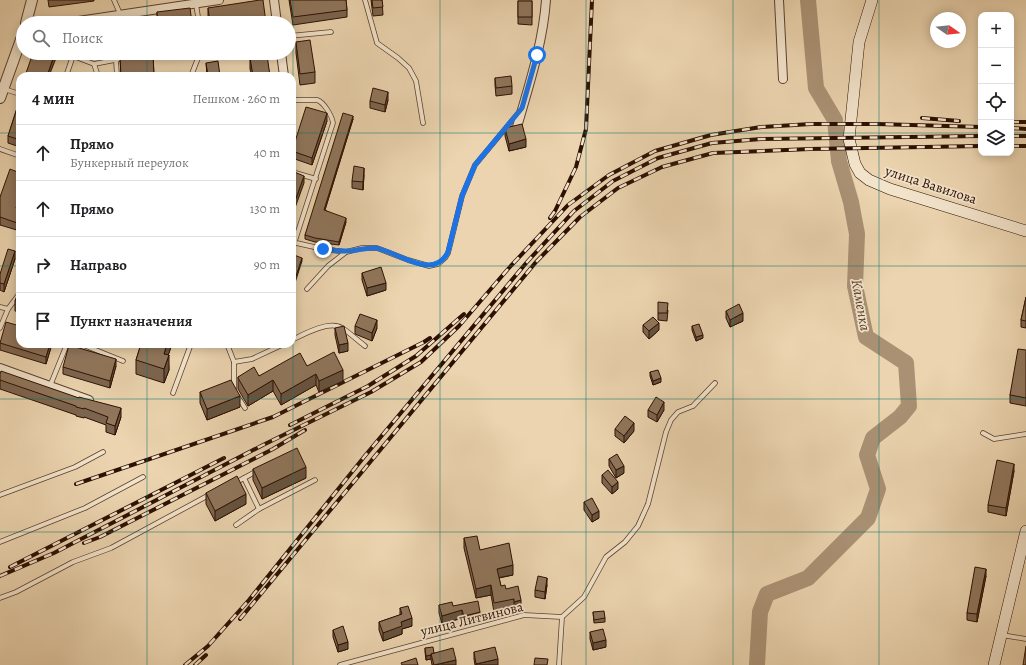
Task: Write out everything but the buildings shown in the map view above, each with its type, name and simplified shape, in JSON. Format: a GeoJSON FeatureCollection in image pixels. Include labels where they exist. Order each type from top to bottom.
{"type":"FeatureCollection","features":[{"type":"Feature","properties":{"kind":"main road","name":"улица Вавилова"},"geometry":{"type":"LineString","coordinates":[[872,0],[859,42],[849,139],[855,164],[860,173],[869,180],[890,189],[1026,231]]}},
{"type":"Feature","properties":{"kind":"main road"},"geometry":{"type":"LineString","coordinates":[[994,665],[1026,531]]}},
{"type":"Feature","properties":{"kind":"street"},"geometry":{"type":"LineString","coordinates":[[28,16],[32,0]]}},
{"type":"Feature","properties":{"kind":"street"},"geometry":{"type":"LineString","coordinates":[[133,16],[169,6],[196,4],[219,0]]}},
{"type":"Feature","properties":{"kind":"street"},"geometry":{"type":"LineString","coordinates":[[274,0],[276,16]]}},
{"type":"Feature","properties":{"kind":"street"},"geometry":{"type":"LineString","coordinates":[[517,127],[537,55],[546,0]]}},
{"type":"Feature","properties":{"kind":"street"},"geometry":{"type":"LineString","coordinates":[[779,0],[783,79]]}},
{"type":"Feature","properties":{"kind":"street"},"geometry":{"type":"LineString","coordinates":[[1,92],[16,52]]}},
{"type":"Feature","properties":{"kind":"street"},"geometry":{"type":"LineString","coordinates":[[282,60],[283,72]]}},
{"type":"Feature","properties":{"kind":"street"},"geometry":{"type":"LineString","coordinates":[[0,368],[100,404]]}},
{"type":"Feature","properties":{"kind":"lane"},"geometry":{"type":"LineString","coordinates":[[114,0],[121,16]]}},
{"type":"Feature","properties":{"kind":"lane"},"geometry":{"type":"LineString","coordinates":[[365,0],[377,43],[409,68],[416,81],[423,123]]}},
{"type":"Feature","properties":{"kind":"lane"},"geometry":{"type":"LineString","coordinates":[[196,4],[198,16]]}},
{"type":"Feature","properties":{"kind":"lane"},"geometry":{"type":"LineString","coordinates":[[296,35],[331,32]]}},
{"type":"Feature","properties":{"kind":"lane"},"geometry":{"type":"LineString","coordinates":[[67,72],[71,60]]}},
{"type":"Feature","properties":{"kind":"lane"},"geometry":{"type":"LineString","coordinates":[[86,60],[94,64],[116,60],[116,72]]}},
{"type":"Feature","properties":{"kind":"lane"},"geometry":{"type":"LineString","coordinates":[[192,72],[197,60]]}},
{"type":"Feature","properties":{"kind":"lane"},"geometry":{"type":"LineString","coordinates":[[94,64],[97,72]]}},
{"type":"Feature","properties":{"kind":"lane"},"geometry":{"type":"LineString","coordinates":[[1,92],[16,94]]}},
{"type":"Feature","properties":{"kind":"lane"},"geometry":{"type":"LineString","coordinates":[[296,100],[321,101],[333,119],[316,180],[296,234]]}},
{"type":"Feature","properties":{"kind":"lane"},"geometry":{"type":"LineString","coordinates":[[296,243],[323,249],[346,252],[362,248],[377,248],[429,266],[438,264],[445,258],[448,252],[462,196],[475,165],[522,108]]}},
{"type":"Feature","properties":{"kind":"lane"},"geometry":{"type":"LineString","coordinates":[[0,149],[16,155]]}},
{"type":"Feature","properties":{"kind":"lane"},"geometry":{"type":"LineString","coordinates":[[296,173],[316,180]]}},
{"type":"Feature","properties":{"kind":"lane"},"geometry":{"type":"LineString","coordinates":[[307,289],[328,266],[346,252]]}},
{"type":"Feature","properties":{"kind":"lane"},"geometry":{"type":"LineString","coordinates":[[0,328],[8,309],[16,298]]}},
{"type":"Feature","properties":{"kind":"lane"},"geometry":{"type":"LineString","coordinates":[[0,307],[8,309]]}},
{"type":"Feature","properties":{"kind":"lane"},"geometry":{"type":"LineString","coordinates":[[296,338],[324,326],[341,327],[365,346]]}},
{"type":"Feature","properties":{"kind":"lane"},"geometry":{"type":"LineString","coordinates":[[50,386],[65,348]]}},
{"type":"Feature","properties":{"kind":"lane"},"geometry":{"type":"LineString","coordinates":[[90,348],[123,362]]}},
{"type":"Feature","properties":{"kind":"lane"},"geometry":{"type":"LineString","coordinates":[[173,393],[190,348]]}},
{"type":"Feature","properties":{"kind":"lane"},"geometry":{"type":"LineString","coordinates":[[229,348],[234,362],[234,390],[245,408]]}},
{"type":"Feature","properties":{"kind":"lane"},"geometry":{"type":"LineString","coordinates":[[234,362],[252,359],[275,348]]}},
{"type":"Feature","properties":{"kind":"lane"},"geometry":{"type":"LineString","coordinates":[[559,665],[562,618],[584,598],[606,557],[625,542],[638,526],[648,504],[666,432],[672,420],[678,412],[693,406],[715,383]]}},
{"type":"Feature","properties":{"kind":"lane"},"geometry":{"type":"LineString","coordinates":[[983,433],[994,439],[1026,434]]}},
{"type":"Feature","properties":{"kind":"lane"},"geometry":{"type":"LineString","coordinates":[[0,496],[75,467],[103,452]]}},
{"type":"Feature","properties":{"kind":"lane"},"geometry":{"type":"LineString","coordinates":[[230,485],[263,468]]}},
{"type":"Feature","properties":{"kind":"lane"},"geometry":{"type":"LineString","coordinates":[[0,542],[85,508],[143,477]]}},
{"type":"Feature","properties":{"kind":"lane"},"geometry":{"type":"LineString","coordinates":[[244,478],[259,509]]}},
{"type":"Feature","properties":{"kind":"lane"},"geometry":{"type":"LineString","coordinates":[[236,525],[259,509],[315,480]]}},
{"type":"Feature","properties":{"kind":"lane"},"geometry":{"type":"LineString","coordinates":[[0,598],[16,592],[73,562],[111,548],[216,492]]}},
{"type":"Feature","properties":{"kind":"lane","name":"улица Литвинова"},"geometry":{"type":"LineString","coordinates":[[340,665],[524,615],[562,618]]}},
{"type":"Feature","properties":{"kind":"lane"},"geometry":{"type":"LineString","coordinates":[[1001,634],[1026,639]]}},
{"type":"Feature","properties":{"kind":"waterway","name":"Каменка"},"geometry":{"type":"LineString","coordinates":[[757,665],[760,612],[767,594],[808,578],[868,518],[878,489],[867,455],[873,438],[900,417],[909,406],[906,363],[866,337],[855,286],[857,234],[851,202],[839,161],[835,120],[816,88],[808,0]]}},
{"type":"Feature","properties":{"kind":"railway"},"geometry":{"type":"LineString","coordinates":[[550,218],[555,211],[576,167],[586,129],[592,0]]}},
{"type":"Feature","properties":{"kind":"railway"},"geometry":{"type":"LineString","coordinates":[[922,118],[959,121]]}},
{"type":"Feature","properties":{"kind":"railway"},"geometry":{"type":"LineString","coordinates":[[1014,122],[1026,122]]}},
{"type":"Feature","properties":{"kind":"railway"},"geometry":{"type":"LineString","coordinates":[[0,576],[54,553],[263,445],[371,392],[421,362],[459,326],[508,269],[568,205],[609,175],[655,151],[711,135],[761,127],[811,124],[978,127]]}},
{"type":"Feature","properties":{"kind":"railway"},"geometry":{"type":"LineString","coordinates":[[1014,128],[1026,129]]}},
{"type":"Feature","properties":{"kind":"railway"},"geometry":{"type":"LineString","coordinates":[[185,665],[208,646],[249,600],[364,457],[527,262],[574,211],[613,181],[658,158],[712,143],[761,139],[978,136]]}},
{"type":"Feature","properties":{"kind":"railway"},"geometry":{"type":"LineString","coordinates":[[1014,136],[1026,136]]}},
{"type":"Feature","properties":{"kind":"railway"},"geometry":{"type":"LineString","coordinates":[[240,619],[536,262],[580,217],[618,188],[662,167],[713,153],[810,149],[978,146]]}},
{"type":"Feature","properties":{"kind":"railway"},"geometry":{"type":"LineString","coordinates":[[1014,146],[1026,146]]}},
{"type":"Feature","properties":{"kind":"railway"},"geometry":{"type":"LineString","coordinates":[[290,425],[368,386],[416,356],[464,314]]}},
{"type":"Feature","properties":{"kind":"railway"},"geometry":{"type":"LineString","coordinates":[[76,484],[273,417],[430,338]]}},
{"type":"Feature","properties":{"kind":"railway"},"geometry":{"type":"LineString","coordinates":[[84,543],[100,537],[273,449],[305,430]]}},
{"type":"Feature","properties":{"kind":"railway"},"geometry":{"type":"LineString","coordinates":[[10,567],[224,458]]}},
{"type":"Feature","properties":{"kind":"railway"},"geometry":{"type":"LineString","coordinates":[[195,665],[206,655]]}},
{"type":"Feature","properties":{"kind":"route"},"geometry":{"type":"LineString","coordinates":[[323,249],[346,252],[362,248],[377,248],[429,266],[438,264],[445,258],[448,252],[462,196],[475,165],[522,108],[537,55]]}}]}
